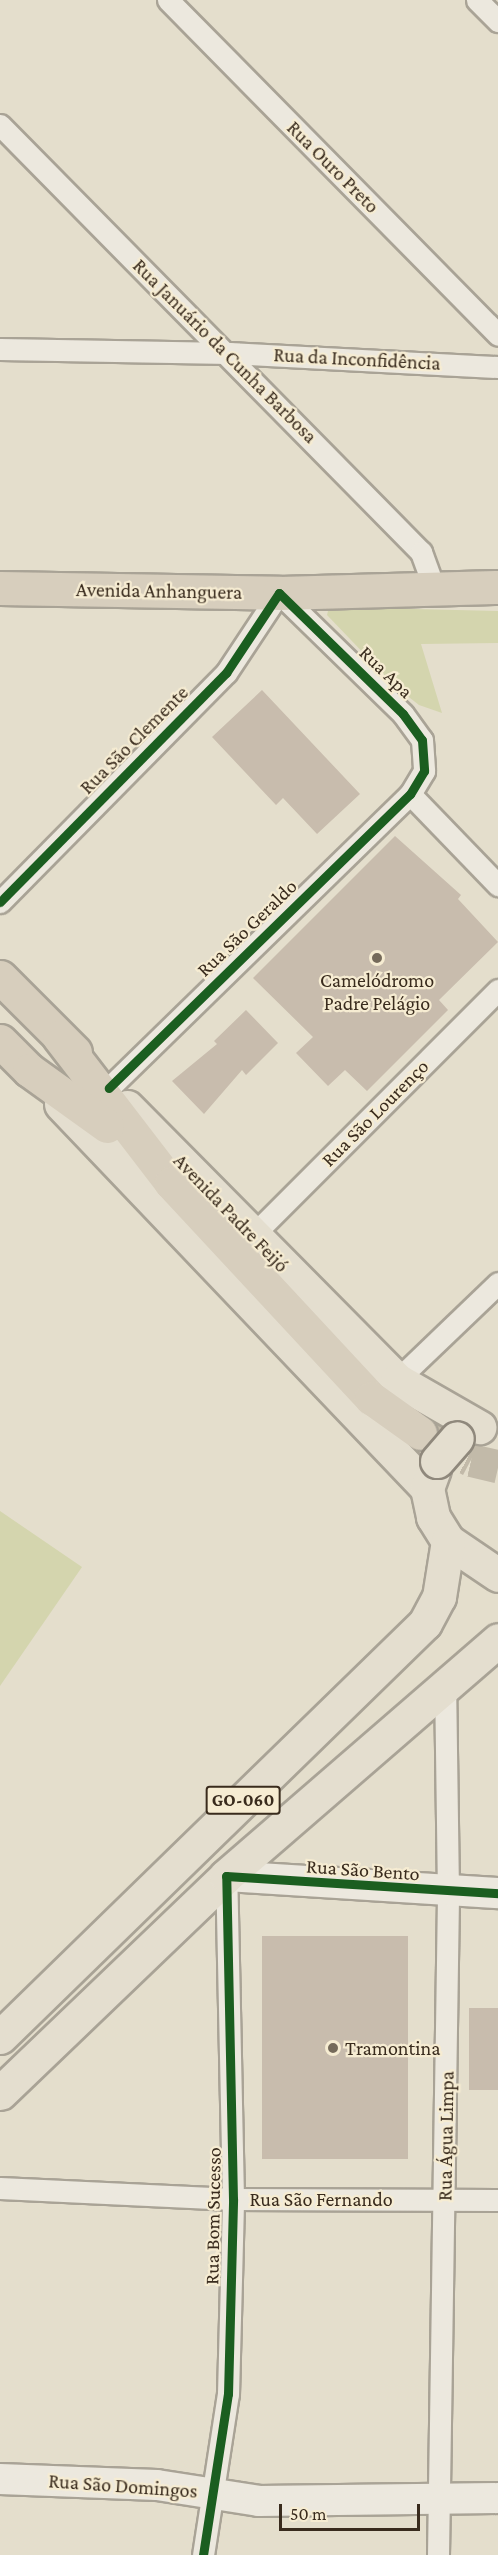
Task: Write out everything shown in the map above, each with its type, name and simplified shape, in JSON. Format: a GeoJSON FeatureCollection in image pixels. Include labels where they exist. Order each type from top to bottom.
{"type":"FeatureCollection","features":[{"type":"Feature","properties":{"kind":"highway","name":"Avenida Anhanguera"},"geometry":{"type":"LineString","coordinates":[[0,588],[279,592],[498,587]]}},
{"type":"Feature","properties":{"kind":"highway","name":"Avenida Padre Feijó"},"geometry":{"type":"LineString","coordinates":[[0,977],[109,1088]]}},
{"type":"Feature","properties":{"kind":"highway"},"geometry":{"type":"LineString","coordinates":[[59,1037],[171,1183]]}},
{"type":"Feature","properties":{"kind":"highway"},"geometry":{"type":"LineString","coordinates":[[0,1041],[29,1070],[84,1105],[171,1183],[371,1398],[420,1433]]}},
{"type":"Feature","properties":{"kind":"main road"},"geometry":{"type":"LineString","coordinates":[[29,1070],[460,1448],[434,1517],[448,1541],[498,1575]]}},
{"type":"Feature","properties":{"kind":"main road","name":"Avenida Padre Feijó"},"geometry":{"type":"LineString","coordinates":[[109,1088],[252,1236],[397,1380],[460,1448]]}},
{"type":"Feature","properties":{"kind":"main road","name":"GO-060"},"geometry":{"type":"LineString","coordinates":[[0,2037],[425,1623],[439,1597],[448,1541]]}},
{"type":"Feature","properties":{"kind":"main road","name":"GO-060"},"geometry":{"type":"LineString","coordinates":[[0,2093],[226,1876],[446,1682],[498,1640]]}},
{"type":"Feature","properties":{"kind":"street","name":"Rua Ouro Preto"},"geometry":{"type":"LineString","coordinates":[[168,0],[498,335]]}},
{"type":"Feature","properties":{"kind":"street"},"geometry":{"type":"LineString","coordinates":[[477,0],[498,21]]}},
{"type":"Feature","properties":{"kind":"street","name":"Rua Januário da Cunha Barbosa"},"geometry":{"type":"LineString","coordinates":[[0,125],[229,352],[421,552],[434,587]]}},
{"type":"Feature","properties":{"kind":"street","name":"Rua da Inconfidência"},"geometry":{"type":"LineString","coordinates":[[0,349],[229,352],[498,367]]}},
{"type":"Feature","properties":{"kind":"street","name":"Rua Apa"},"geometry":{"type":"LineString","coordinates":[[279,592],[413,726],[426,760],[410,794]]}},
{"type":"Feature","properties":{"kind":"street","name":"Rua São Clemente"},"geometry":{"type":"LineString","coordinates":[[0,902],[226,673],[279,592]]}},
{"type":"Feature","properties":{"kind":"street"},"geometry":{"type":"LineString","coordinates":[[410,794],[498,885]]}},
{"type":"Feature","properties":{"kind":"street","name":"Rua São Geraldo"},"geometry":{"type":"LineString","coordinates":[[109,1088],[410,794]]}},
{"type":"Feature","properties":{"kind":"street","name":"Rua São Lourenço"},"geometry":{"type":"LineString","coordinates":[[252,1236],[498,990]]}},
{"type":"Feature","properties":{"kind":"street"},"geometry":{"type":"LineString","coordinates":[[397,1380],[498,1283]]}},
{"type":"Feature","properties":{"kind":"street","name":"Rua Água Limpa"},"geometry":{"type":"LineString","coordinates":[[438,2555],[448,1893],[446,1682]]}},
{"type":"Feature","properties":{"kind":"street","name":"Rua São Bento"},"geometry":{"type":"LineString","coordinates":[[226,1876],[448,1893],[498,1893]]}},
{"type":"Feature","properties":{"kind":"street","name":"Rua Bom Sucesso"},"geometry":{"type":"LineString","coordinates":[[203,2555],[228,2394],[233,2199],[226,1876]]}},
{"type":"Feature","properties":{"kind":"street","name":"Rua São Fernando"},"geometry":{"type":"LineString","coordinates":[[0,2188],[233,2199],[498,2200]]}},
{"type":"Feature","properties":{"kind":"street","name":"Rua São Domingos"},"geometry":{"type":"LineString","coordinates":[[0,2480],[211,2492],[259,2501],[498,2498]]}},
{"type":"Feature","properties":{"kind":"green space"},"geometry":{"type":"Polygon","coordinates":[[[329,607],[498,611],[498,643],[421,644],[442,713],[419,705],[396,687],[327,615],[329,607]]]}},
{"type":"Feature","properties":{"kind":"green space"},"geometry":{"type":"Polygon","coordinates":[[[0,1511],[82,1567],[0,1686],[0,1511]]]}},
{"type":"Feature","properties":{"kind":"building"},"geometry":{"type":"Polygon","coordinates":[[[262,690],[360,794],[317,834],[283,798],[276,805],[212,737],[262,690]]]}},
{"type":"Feature","properties":{"kind":"building","name":"Camelódromo Padre Pelágio"},"geometry":{"type":"Polygon","coordinates":[[[395,836],[461,895],[458,899],[498,942],[439,1000],[448,1010],[367,1091],[345,1070],[328,1086],[296,1053],[313,1037],[253,978],[395,836]]]}},
{"type":"Feature","properties":{"kind":"building"},"geometry":{"type":"Polygon","coordinates":[[[246,1010],[278,1043],[246,1075],[242,1070],[204,1114],[172,1081],[217,1044],[214,1041],[246,1010]]]}},
{"type":"Feature","properties":{"kind":"building","name":"Tramontina"},"geometry":{"type":"Polygon","coordinates":[[[262,1936],[408,1936],[408,2159],[262,2159],[262,1936]]]}},
{"type":"Feature","properties":{"kind":"building"},"geometry":{"type":"Polygon","coordinates":[[[469,2008],[498,2008],[498,2090],[469,2090],[469,2008]]]}},
{"type":"Feature","properties":{"kind":"tunnel"},"geometry":{"type":"LineString","coordinates":[[424,1435],[471,1460],[498,1466]]}},
{"type":"Feature","properties":{"kind":"cycle path"},"geometry":{"type":"LineString","coordinates":[[0,902],[226,673],[279,593],[403,714],[422,740],[424,771],[410,794],[109,1088]]}},
{"type":"Feature","properties":{"kind":"cycle path"},"geometry":{"type":"LineString","coordinates":[[203,2555],[228,2394],[233,2199],[226,1876],[498,1893]]}},
{"type":"Feature","properties":{"kind":"place","name":"Camelódromo Padre Pelágio"},"geometry":{"type":"Point","coordinates":[377,958]}},
{"type":"Feature","properties":{"kind":"place","name":"Tramontina"},"geometry":{"type":"Point","coordinates":[333,2048]}}]}
